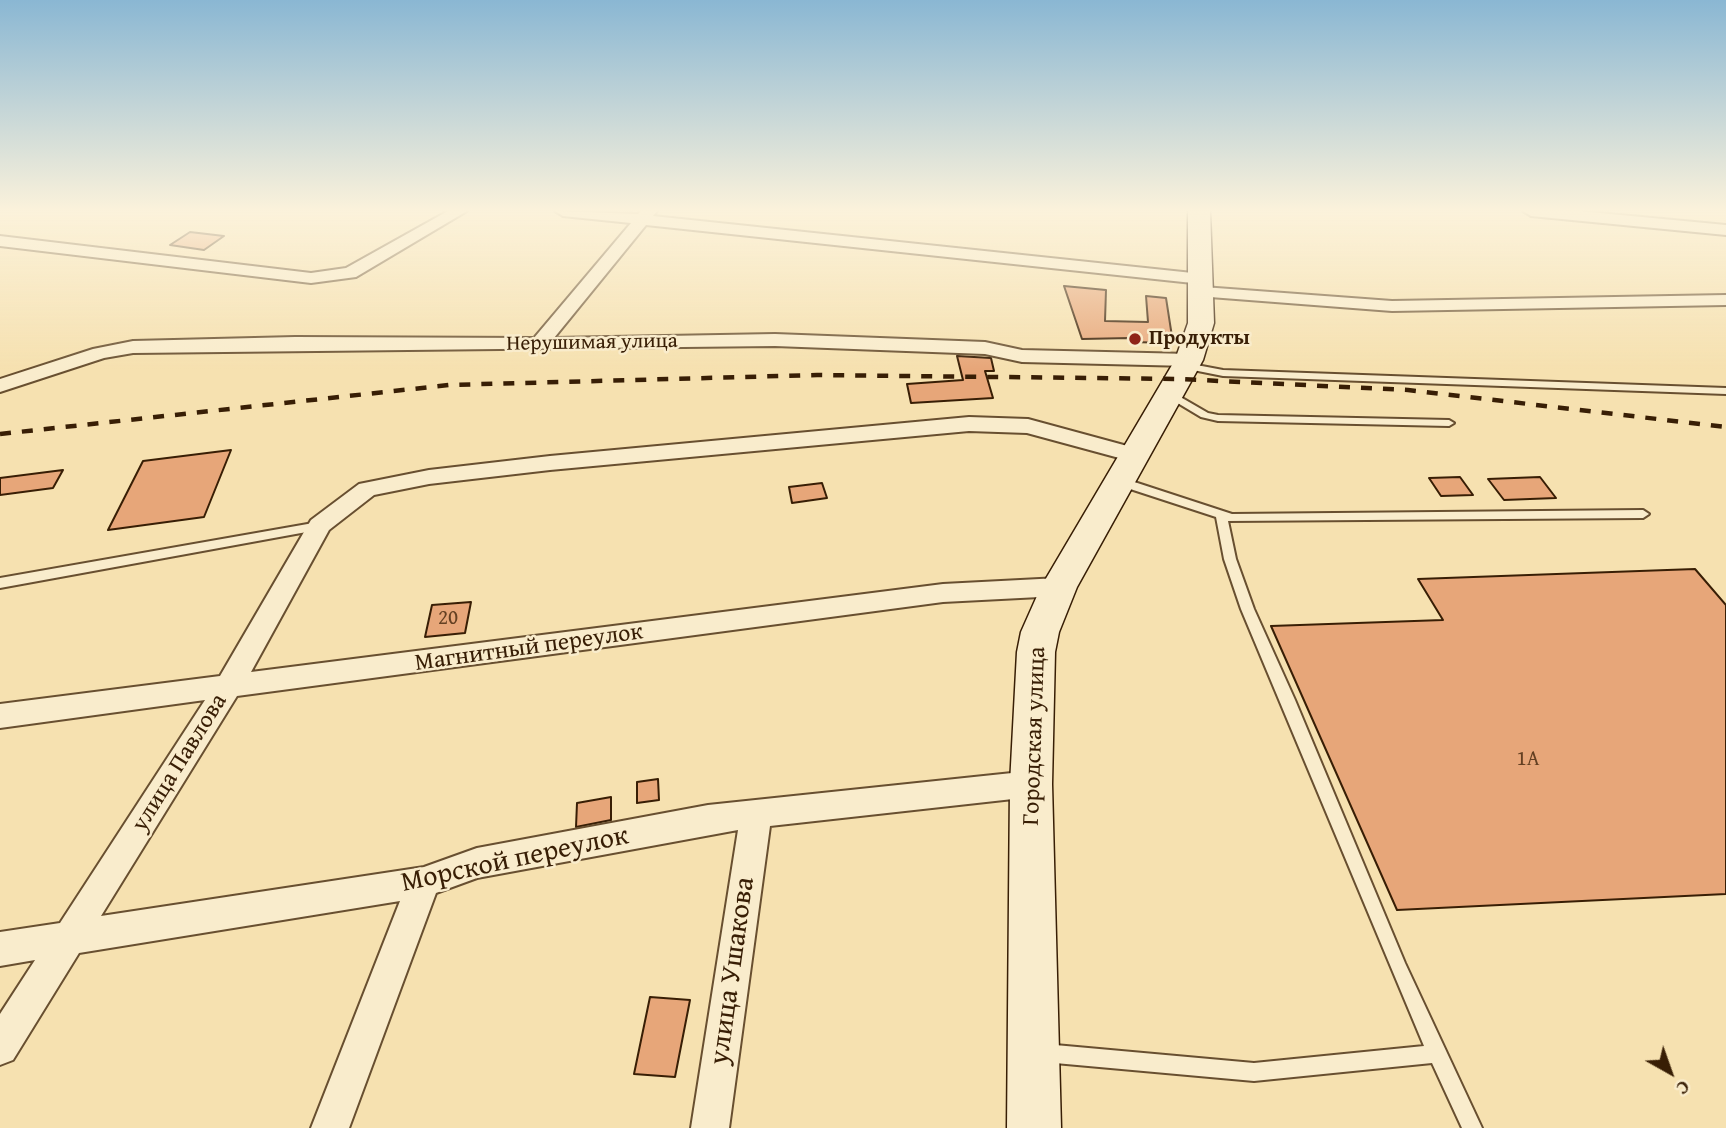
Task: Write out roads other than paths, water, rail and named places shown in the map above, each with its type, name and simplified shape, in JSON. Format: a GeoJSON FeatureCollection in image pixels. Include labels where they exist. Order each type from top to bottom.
{"type":"FeatureCollection","features":[{"type":"Feature","properties":{"kind":"street"},"geometry":{"type":"LineString","coordinates":[[201,264],[311,278],[350,274],[368,264]]}},
{"type":"Feature","properties":{"kind":"street"},"geometry":{"type":"LineString","coordinates":[[539,344],[605,264]]}},
{"type":"Feature","properties":{"kind":"street"},"geometry":{"type":"LineString","coordinates":[[1027,264],[1392,306],[1726,300]]}},
{"type":"Feature","properties":{"kind":"street","name":"Городская улица"},"geometry":{"type":"LineString","coordinates":[[1034,1128],[1031,784],[1036,652],[1040,632],[1059,587],[1181,375],[1201,323],[1201,264]]}},
{"type":"Feature","properties":{"kind":"street","name":"Нерушимая улица"},"geometry":{"type":"LineString","coordinates":[[0,386],[100,353],[133,348],[295,344],[775,340],[985,348],[1022,356],[1181,375]]}},
{"type":"Feature","properties":{"kind":"street","name":"улица Павлова"},"geometry":{"type":"LineString","coordinates":[[0,1047],[227,689],[313,541],[319,526],[367,489],[429,477],[550,463],[915,426],[1028,426],[1127,468]]}},
{"type":"Feature","properties":{"kind":"street","name":"Магнитный переулок"},"geometry":{"type":"LineString","coordinates":[[0,716],[227,689],[943,593],[1059,587]]}},
{"type":"Feature","properties":{"kind":"street","name":"Морской переулок"},"geometry":{"type":"LineString","coordinates":[[0,949],[424,882],[477,863],[697,821],[1031,784]]}},
{"type":"Feature","properties":{"kind":"street","name":"улица Ушакова"},"geometry":{"type":"LineString","coordinates":[[710,1128],[756,815]]}},
{"type":"Feature","properties":{"kind":"street"},"geometry":{"type":"LineString","coordinates":[[330,1128],[424,882]]}},
{"type":"Feature","properties":{"kind":"lane"},"geometry":{"type":"LineString","coordinates":[[1449,423],[1218,418],[1205,415],[1181,375],[1223,373],[1726,391]]}},
{"type":"Feature","properties":{"kind":"lane"},"geometry":{"type":"LineString","coordinates":[[1127,468],[1222,517],[1643,514]]}},
{"type":"Feature","properties":{"kind":"lane"},"geometry":{"type":"LineString","coordinates":[[1222,517],[1222,537],[1252,614],[1435,1054],[1472,1128]]}},
{"type":"Feature","properties":{"kind":"lane"},"geometry":{"type":"LineString","coordinates":[[0,583],[319,526]]}},
{"type":"Feature","properties":{"kind":"lane"},"geometry":{"type":"LineString","coordinates":[[1034,1052],[1254,1072],[1435,1054]]}},
{"type":"Feature","properties":{"kind":"railway"},"geometry":{"type":"LineString","coordinates":[[0,434],[449,385],[817,375],[1179,379],[1408,390],[1726,427]]}},
{"type":"Feature","properties":{"kind":"place","name":"Продукты"},"geometry":{"type":"Point","coordinates":[1135,339]}}]}
